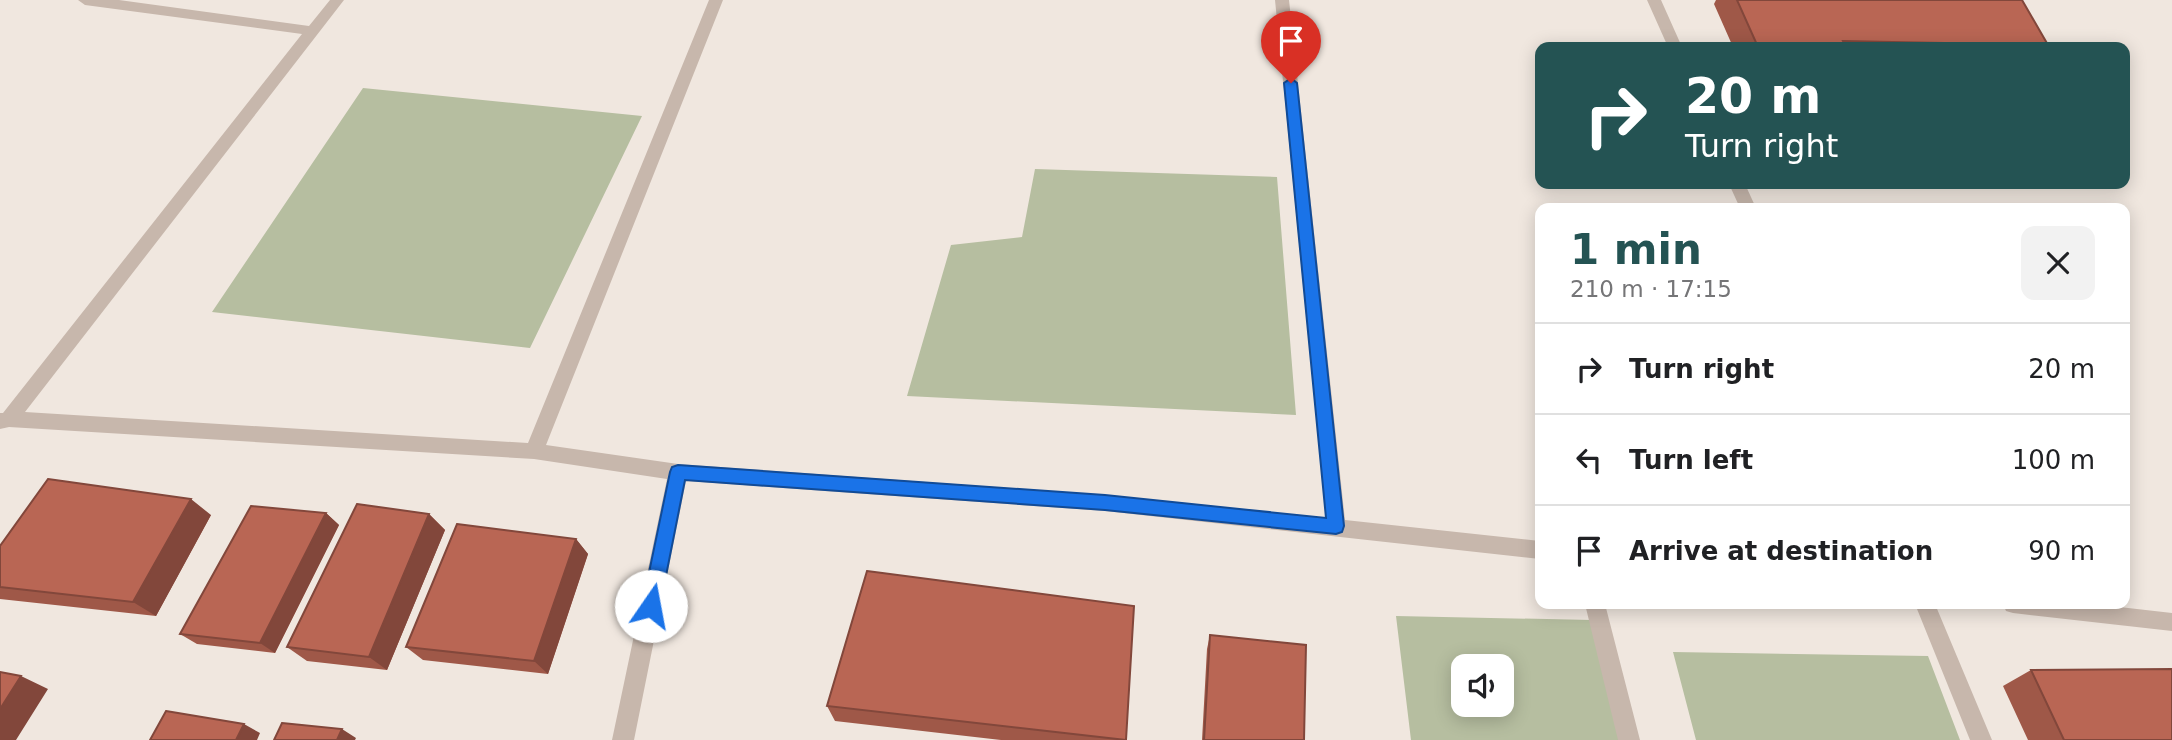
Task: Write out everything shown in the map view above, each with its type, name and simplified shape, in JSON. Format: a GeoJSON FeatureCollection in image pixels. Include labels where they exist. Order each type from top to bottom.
{"type":"FeatureCollection","features":[{"type":"Feature","properties":{"kind":"street"},"geometry":{"type":"LineString","coordinates":[[85,0],[313,31]]}},
{"type":"Feature","properties":{"kind":"street"},"geometry":{"type":"LineString","coordinates":[[5,420],[337,0]]}},
{"type":"Feature","properties":{"kind":"street"},"geometry":{"type":"LineString","coordinates":[[534,451],[716,0]]}},
{"type":"Feature","properties":{"kind":"street"},"geometry":{"type":"LineString","coordinates":[[1282,0],[1336,526]]}},
{"type":"Feature","properties":{"kind":"street"},"geometry":{"type":"LineString","coordinates":[[1654,0],[1673,42]]}},
{"type":"Feature","properties":{"kind":"street"},"geometry":{"type":"LineString","coordinates":[[5,420],[534,451],[678,472],[1105,503],[1535,549]]}},
{"type":"Feature","properties":{"kind":"street"},"geometry":{"type":"LineString","coordinates":[[624,740],[678,472]]}},
{"type":"Feature","properties":{"kind":"street"},"geometry":{"type":"LineString","coordinates":[[1596,609],[1629,740]]}},
{"type":"Feature","properties":{"kind":"street"},"geometry":{"type":"LineString","coordinates":[[1927,609],[1980,740]]}},
{"type":"Feature","properties":{"kind":"street"},"geometry":{"type":"LineString","coordinates":[[2057,609],[2172,622]]}},
{"type":"Feature","properties":{"kind":"green space"},"geometry":{"type":"Polygon","coordinates":[[[363,88],[642,116],[530,348],[212,312],[363,88]]]}},
{"type":"Feature","properties":{"kind":"green space"},"geometry":{"type":"Polygon","coordinates":[[[1035,169],[1277,177],[1296,415],[907,396],[951,245],[1022,237],[1035,169]]]}},
{"type":"Feature","properties":{"kind":"green space"},"geometry":{"type":"Polygon","coordinates":[[[1396,616],[1593,620],[1619,740],[1411,740],[1396,616]]]}},
{"type":"Feature","properties":{"kind":"green space"},"geometry":{"type":"Polygon","coordinates":[[[1673,652],[1928,656],[1960,740],[1696,740],[1673,652]]]}},
{"type":"Feature","properties":{"kind":"building"},"geometry":{"type":"Polygon","coordinates":[[[1737,0],[2022,0],[2046,42],[1843,41],[1756,42],[1737,0]]]}},
{"type":"Feature","properties":{"kind":"building"},"geometry":{"type":"Polygon","coordinates":[[[48,479],[191,499],[133,602],[0,587],[0,546],[48,479]]]}},
{"type":"Feature","properties":{"kind":"building"},"geometry":{"type":"Polygon","coordinates":[[[357,504],[429,514],[369,657],[287,647],[357,504]]]}},
{"type":"Feature","properties":{"kind":"building"},"geometry":{"type":"Polygon","coordinates":[[[251,506],[326,513],[260,643],[180,634],[251,506]]]}},
{"type":"Feature","properties":{"kind":"building"},"geometry":{"type":"Polygon","coordinates":[[[457,524],[576,539],[534,661],[406,647],[457,524]]]}},
{"type":"Feature","properties":{"kind":"building"},"geometry":{"type":"Polygon","coordinates":[[[867,571],[1134,606],[1126,740],[827,706],[867,571]]]}},
{"type":"Feature","properties":{"kind":"building"},"geometry":{"type":"Polygon","coordinates":[[[1210,635],[1306,645],[1304,740],[1204,740],[1210,635]]]}},
{"type":"Feature","properties":{"kind":"building"},"geometry":{"type":"Polygon","coordinates":[[[2172,669],[2172,740],[2064,740],[2031,670],[2172,669]]]}},
{"type":"Feature","properties":{"kind":"building"},"geometry":{"type":"Polygon","coordinates":[[[0,672],[21,676],[0,709],[0,672]]]}},
{"type":"Feature","properties":{"kind":"building"},"geometry":{"type":"Polygon","coordinates":[[[166,711],[244,724],[236,740],[150,740],[166,711]]]}},
{"type":"Feature","properties":{"kind":"building"},"geometry":{"type":"Polygon","coordinates":[[[282,723],[342,729],[337,740],[274,740],[282,723]]]}},
{"type":"Feature","properties":{"kind":"route"},"geometry":{"type":"LineString","coordinates":[[651,606],[678,472],[1105,503],[1336,526],[1291,83]]}}]}
